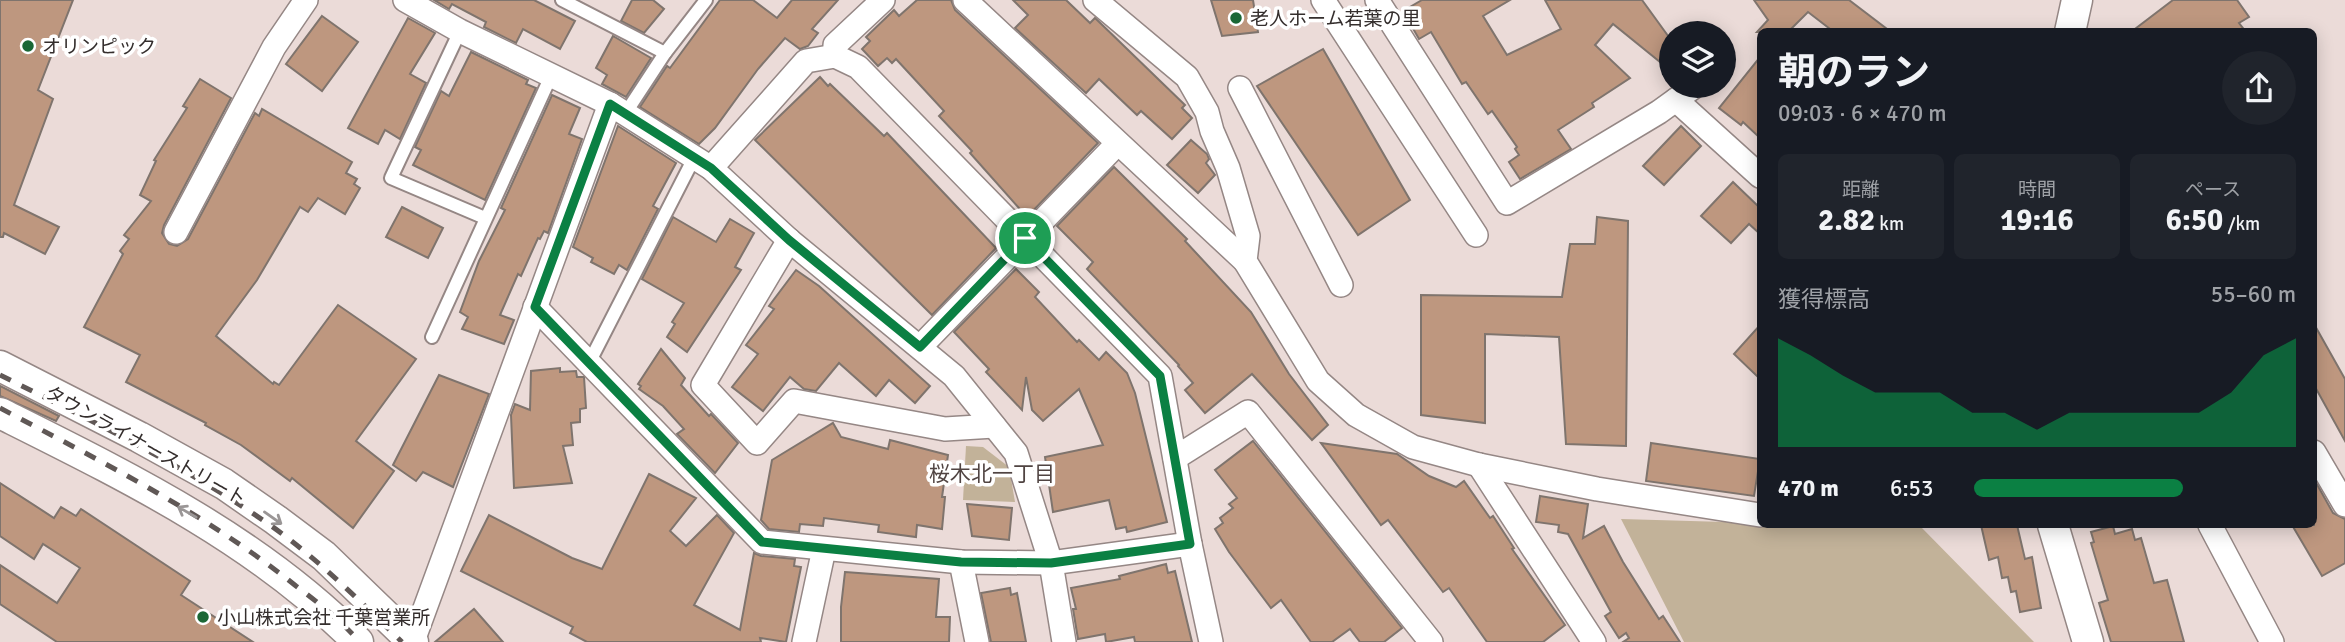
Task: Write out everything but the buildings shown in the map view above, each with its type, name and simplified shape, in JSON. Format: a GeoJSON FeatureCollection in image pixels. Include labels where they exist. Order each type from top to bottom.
{"type":"FeatureCollection","features":[{"type":"Feature","properties":{"kind":"street"},"geometry":{"type":"LineString","coordinates":[[176,232],[274,47],[306,0]]}},
{"type":"Feature","properties":{"kind":"street"},"geometry":{"type":"LineString","coordinates":[[405,0],[460,31],[618,109],[703,163],[789,240],[954,376],[1016,453],[1051,563],[1064,642]]}},
{"type":"Feature","properties":{"kind":"street"},"geometry":{"type":"LineString","coordinates":[[835,56],[835,45],[883,0]]}},
{"type":"Feature","properties":{"kind":"street"},"geometry":{"type":"LineString","coordinates":[[965,0],[1245,261],[1318,381],[1356,415],[1413,447],[1479,466],[1597,489],[1757,515]]}},
{"type":"Feature","properties":{"kind":"street"},"geometry":{"type":"LineString","coordinates":[[1095,0],[1187,77],[1207,111],[1212,131],[1228,168],[1248,236],[1245,261]]}},
{"type":"Feature","properties":{"kind":"street"},"geometry":{"type":"LineString","coordinates":[[1323,0],[1476,235]]}},
{"type":"Feature","properties":{"kind":"street"},"geometry":{"type":"LineString","coordinates":[[1377,0],[1507,203],[1679,98]]}},
{"type":"Feature","properties":{"kind":"street"},"geometry":{"type":"LineString","coordinates":[[2071,28],[2077,0]]}},
{"type":"Feature","properties":{"kind":"street"},"geometry":{"type":"LineString","coordinates":[[703,163],[806,61],[835,56],[858,67],[1160,376],[1190,544],[1211,642]]}},
{"type":"Feature","properties":{"kind":"street"},"geometry":{"type":"LineString","coordinates":[[1240,88],[1341,285]]}},
{"type":"Feature","properties":{"kind":"street"},"geometry":{"type":"LineString","coordinates":[[1676,100],[1757,173]]}},
{"type":"Feature","properties":{"kind":"street"},"geometry":{"type":"LineString","coordinates":[[413,642],[535,307],[618,109]]}},
{"type":"Feature","properties":{"kind":"street"},"geometry":{"type":"LineString","coordinates":[[920,347],[1118,144]]}},
{"type":"Feature","properties":{"kind":"street"},"geometry":{"type":"LineString","coordinates":[[789,240],[703,385],[757,443],[794,401],[945,429],[994,426]]}},
{"type":"Feature","properties":{"kind":"street"},"geometry":{"type":"LineString","coordinates":[[535,307],[762,542],[961,562],[1051,563],[1190,544]]}},
{"type":"Feature","properties":{"kind":"street","name":"タウンライナーストリート"},"geometry":{"type":"LineString","coordinates":[[0,366],[224,484],[324,556],[413,642]]}},
{"type":"Feature","properties":{"kind":"street"},"geometry":{"type":"LineString","coordinates":[[1175,458],[1248,412],[1431,642]]}},
{"type":"Feature","properties":{"kind":"street","name":"タウンライナーストリート"},"geometry":{"type":"LineString","coordinates":[[0,413],[122,474],[201,520],[256,556],[302,592],[358,642]]}},
{"type":"Feature","properties":{"kind":"street"},"geometry":{"type":"LineString","coordinates":[[2317,457],[2345,505]]}},
{"type":"Feature","properties":{"kind":"street"},"geometry":{"type":"LineString","coordinates":[[1479,466],[1594,642]]}},
{"type":"Feature","properties":{"kind":"street"},"geometry":{"type":"LineString","coordinates":[[2054,528],[2088,642]]}},
{"type":"Feature","properties":{"kind":"street"},"geometry":{"type":"LineString","coordinates":[[2212,528],[2272,642]]}},
{"type":"Feature","properties":{"kind":"street"},"geometry":{"type":"LineString","coordinates":[[804,642],[824,549]]}},
{"type":"Feature","properties":{"kind":"street"},"geometry":{"type":"LineString","coordinates":[[961,562],[977,642]]}},
{"type":"Feature","properties":{"kind":"lane"},"geometry":{"type":"LineString","coordinates":[[562,0],[665,53]]}},
{"type":"Feature","properties":{"kind":"lane"},"geometry":{"type":"LineString","coordinates":[[618,109],[706,0]]}},
{"type":"Feature","properties":{"kind":"lane"},"geometry":{"type":"LineString","coordinates":[[460,31],[391,178],[485,218]]}},
{"type":"Feature","properties":{"kind":"lane"},"geometry":{"type":"LineString","coordinates":[[432,337],[551,76]]}},
{"type":"Feature","properties":{"kind":"lane"},"geometry":{"type":"LineString","coordinates":[[589,363],[703,163]]}},
{"type":"Feature","properties":{"kind":"shaded area"},"geometry":{"type":"Polygon","coordinates":[[[966,446],[983,447],[1009,467],[1015,502],[963,500],[966,446]]]}},
{"type":"Feature","properties":{"kind":"shaded area"},"geometry":{"type":"Polygon","coordinates":[[[1621,519],[1757,523],[1757,528],[1922,528],[2034,642],[1684,642],[1621,519]]]}},
{"type":"Feature","properties":{"kind":"railway"},"geometry":{"type":"LineString","coordinates":[[0,375],[138,445],[205,483],[270,525],[338,581],[402,642]]}},
{"type":"Feature","properties":{"kind":"railway"},"geometry":{"type":"LineString","coordinates":[[0,408],[152,490],[226,535],[313,599],[360,642]]}},
{"type":"Feature","properties":{"kind":"place","name":"老人ホーム若葉の里"},"geometry":{"type":"Point","coordinates":[1236,18]}},
{"type":"Feature","properties":{"kind":"place","name":"オリンピック"},"geometry":{"type":"Point","coordinates":[28,46]}},
{"type":"Feature","properties":{"kind":"place","name":"小山株式会社 千葉営業所"},"geometry":{"type":"Point","coordinates":[203,617]}},
{"type":"Feature","properties":{"kind":"district","name":"桜木北一丁目"},"geometry":{"type":"Point","coordinates":[992,474]}},
{"type":"Feature","properties":{"kind":"route"},"geometry":{"type":"LineString","coordinates":[[610,104],[711,168],[789,240],[920,347],[1025,238],[1160,376],[1190,544],[1051,563],[961,562],[762,542],[535,307],[610,104]]}}]}
